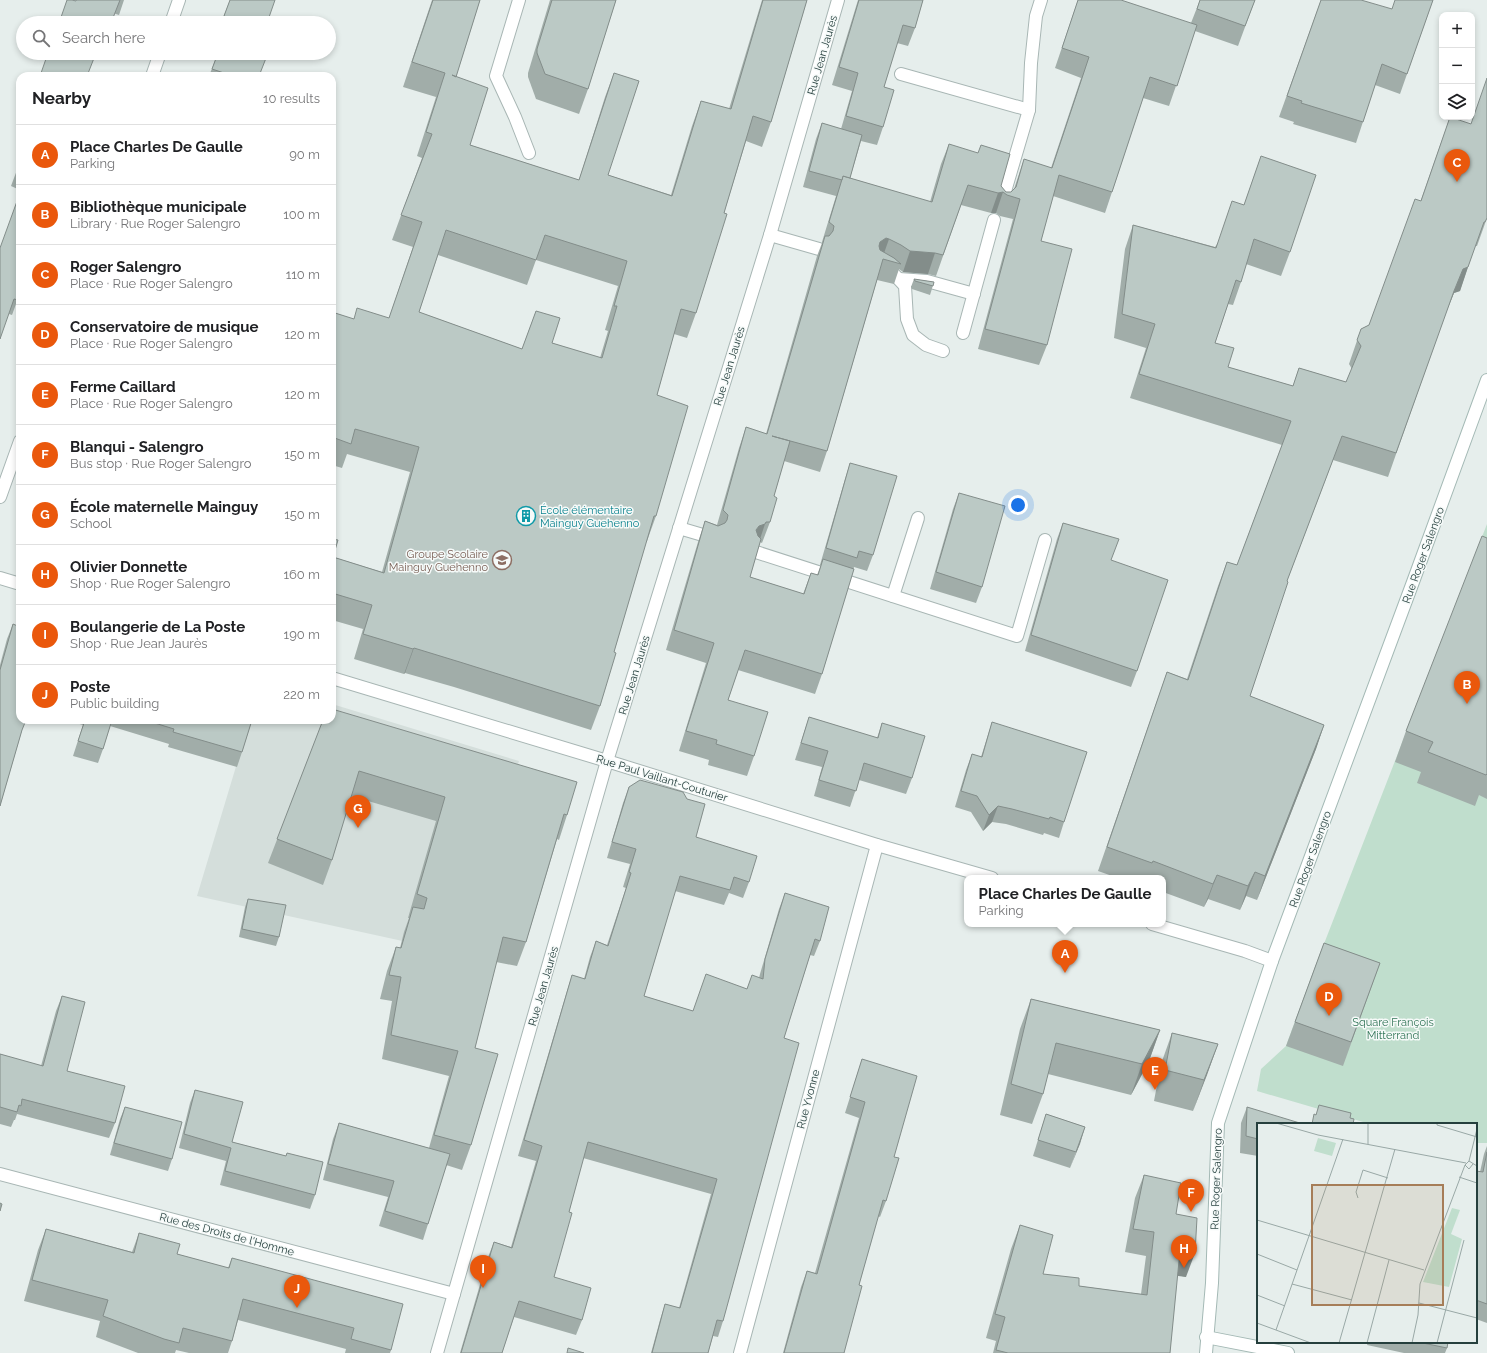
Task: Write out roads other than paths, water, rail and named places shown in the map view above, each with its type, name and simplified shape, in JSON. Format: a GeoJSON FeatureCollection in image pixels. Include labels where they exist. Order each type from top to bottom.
{"type":"FeatureCollection","features":[{"type":"Feature","properties":{"kind":"street"},"geometry":{"type":"LineString","coordinates":[[173,16],[179,0]]}},
{"type":"Feature","properties":{"kind":"street"},"geometry":{"type":"LineString","coordinates":[[519,0],[496,76],[515,117],[529,153]]}},
{"type":"Feature","properties":{"kind":"street","name":"Rue Jean Jaurès"},"geometry":{"type":"LineString","coordinates":[[437,1353],[607,761],[770,235],[838,0]]}},
{"type":"Feature","properties":{"kind":"street"},"geometry":{"type":"LineString","coordinates":[[1001,205],[1029,110],[1036,16],[1041,0]]}},
{"type":"Feature","properties":{"kind":"street"},"geometry":{"type":"LineString","coordinates":[[153,72],[158,60]]}},
{"type":"Feature","properties":{"kind":"street"},"geometry":{"type":"LineString","coordinates":[[900,74],[1029,110]]}},
{"type":"Feature","properties":{"kind":"street"},"geometry":{"type":"LineString","coordinates":[[963,332],[994,220]]}},
{"type":"Feature","properties":{"kind":"street"},"geometry":{"type":"LineString","coordinates":[[770,235],[819,249]]}},
{"type":"Feature","properties":{"kind":"street"},"geometry":{"type":"LineString","coordinates":[[879,266],[891,271],[904,286],[907,319],[913,335],[926,345],[944,351]]}},
{"type":"Feature","properties":{"kind":"street"},"geometry":{"type":"LineString","coordinates":[[899,279],[927,281],[974,294]]}},
{"type":"Feature","properties":{"kind":"street","name":"Rue Roger Salengro"},"geometry":{"type":"LineString","coordinates":[[1206,1353],[1206,1337],[1212,1283],[1218,1123],[1272,961],[1487,380]]}},
{"type":"Feature","properties":{"kind":"street"},"geometry":{"type":"LineString","coordinates":[[0,497],[16,452]]}},
{"type":"Feature","properties":{"kind":"street"},"geometry":{"type":"LineString","coordinates":[[893,596],[918,518]]}},
{"type":"Feature","properties":{"kind":"street"},"geometry":{"type":"LineString","coordinates":[[679,528],[713,538]]}},
{"type":"Feature","properties":{"kind":"street"},"geometry":{"type":"LineString","coordinates":[[756,552],[1017,636],[1045,540]]}},
{"type":"Feature","properties":{"kind":"street"},"geometry":{"type":"LineString","coordinates":[[0,578],[16,583]]}},
{"type":"Feature","properties":{"kind":"street","name":"Rue Paul Vaillant-Couturier"},"geometry":{"type":"LineString","coordinates":[[336,679],[607,761],[876,845],[981,875]]}},
{"type":"Feature","properties":{"kind":"street","name":"Rue Yvonne"},"geometry":{"type":"LineString","coordinates":[[740,1353],[876,845]]}},
{"type":"Feature","properties":{"kind":"street"},"geometry":{"type":"LineString","coordinates":[[1162,927],[1245,951],[1272,961]]}},
{"type":"Feature","properties":{"kind":"street","name":"Rue des Droits de l'Homme"},"geometry":{"type":"LineString","coordinates":[[0,1174],[454,1294]]}},
{"type":"Feature","properties":{"kind":"street"},"geometry":{"type":"LineString","coordinates":[[1206,1337],[1288,1353]]}},
{"type":"Feature","properties":{"kind":"place","name":"Roger Salengro"},"geometry":{"type":"Point","coordinates":[1457,182]}},
{"type":"Feature","properties":{"kind":"place","name":"École élémentaire Mainguy Guehenno"},"geometry":{"type":"Point","coordinates":[526,516]}},
{"type":"Feature","properties":{"kind":"place","name":"Groupe Scolaire Mainguy Guehenno"},"geometry":{"type":"Point","coordinates":[502,560]}},
{"type":"Feature","properties":{"kind":"place","name":"Bibliothèque municipale"},"geometry":{"type":"Point","coordinates":[1467,704]}},
{"type":"Feature","properties":{"kind":"place","name":"École maternelle Mainguy"},"geometry":{"type":"Point","coordinates":[358,828]}},
{"type":"Feature","properties":{"kind":"place","name":"Place Charles De Gaulle"},"geometry":{"type":"Point","coordinates":[1065,973]}},
{"type":"Feature","properties":{"kind":"place","name":"Conservatoire de musique"},"geometry":{"type":"Point","coordinates":[1329,1016]}},
{"type":"Feature","properties":{"kind":"place","name":"Ferme Caillard"},"geometry":{"type":"Point","coordinates":[1155,1090]}},
{"type":"Feature","properties":{"kind":"place","name":"Blanqui - Salengro"},"geometry":{"type":"Point","coordinates":[1191,1212]}},
{"type":"Feature","properties":{"kind":"place","name":"Olivier Donnette"},"geometry":{"type":"Point","coordinates":[1184,1268]}},
{"type":"Feature","properties":{"kind":"place","name":"Boulangerie de La Poste"},"geometry":{"type":"Point","coordinates":[483,1288]}},
{"type":"Feature","properties":{"kind":"place","name":"Poste"},"geometry":{"type":"Point","coordinates":[297,1308]}},
{"type":"Feature","properties":{"kind":"park label","name":"Square François Mitterrand"},"geometry":{"type":"Point","coordinates":[1393,1028]}}]}
